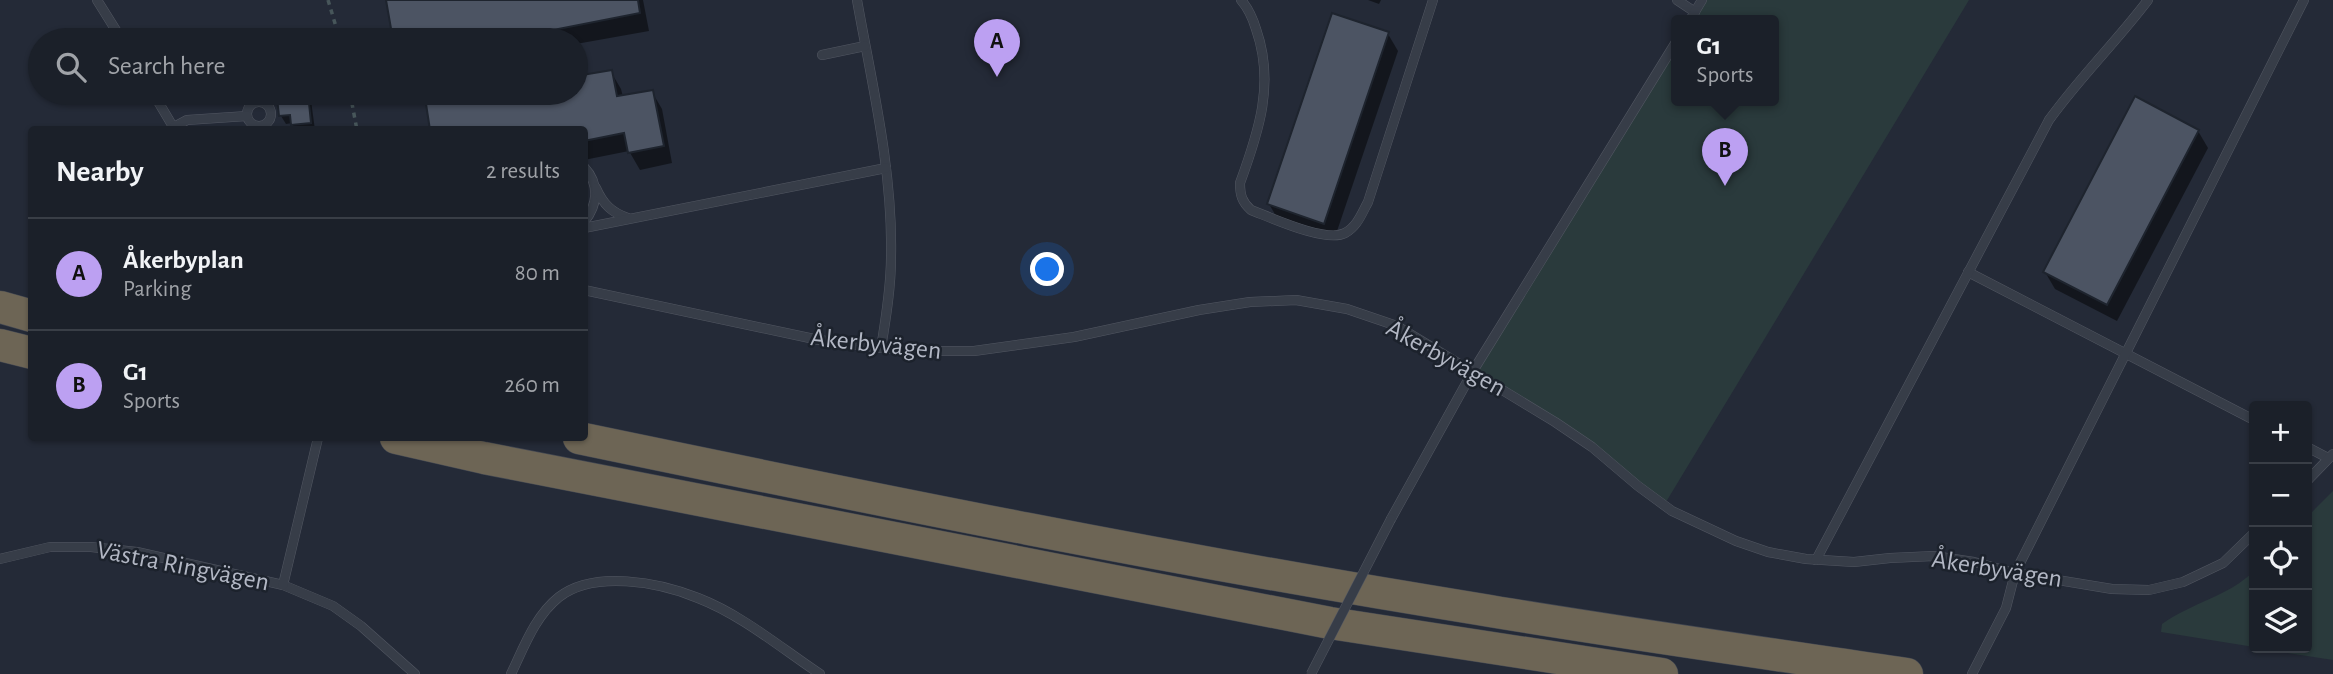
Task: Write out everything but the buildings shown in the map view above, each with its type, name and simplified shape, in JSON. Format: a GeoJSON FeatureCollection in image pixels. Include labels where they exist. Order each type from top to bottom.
{"type":"FeatureCollection","features":[{"type":"Feature","properties":{"kind":"highway"},"geometry":{"type":"LineString","coordinates":[[0,307],[28,315]]}},
{"type":"Feature","properties":{"kind":"highway"},"geometry":{"type":"LineString","coordinates":[[0,345],[28,352]]}},
{"type":"Feature","properties":{"kind":"highway"},"geometry":{"type":"LineString","coordinates":[[588,440],[911,506],[1450,605],[1907,674]]}},
{"type":"Feature","properties":{"kind":"highway"},"geometry":{"type":"LineString","coordinates":[[409,441],[484,458],[1330,623],[1662,674]]}},
{"type":"Feature","properties":{"kind":"lane"},"geometry":{"type":"LineString","coordinates":[[97,0],[114,28]]}},
{"type":"Feature","properties":{"kind":"lane"},"geometry":{"type":"LineString","coordinates":[[857,0],[890,206],[891,258],[888,305],[881,348]]}},
{"type":"Feature","properties":{"kind":"lane"},"geometry":{"type":"LineString","coordinates":[[1241,0],[1262,45],[1266,62],[1266,82],[1264,103],[1240,183],[1240,195],[1251,210],[1323,235],[1337,236],[1348,232],[1368,202],[1433,0]]}},
{"type":"Feature","properties":{"kind":"lane"},"geometry":{"type":"LineString","coordinates":[[1677,0],[1691,15]]}},
{"type":"Feature","properties":{"kind":"lane"},"geometry":{"type":"LineString","coordinates":[[1693,15],[1702,0]]}},
{"type":"Feature","properties":{"kind":"lane"},"geometry":{"type":"LineString","coordinates":[[1816,560],[2049,120],[2072,88],[2106,52],[2148,0]]}},
{"type":"Feature","properties":{"kind":"lane"},"geometry":{"type":"LineString","coordinates":[[1972,674],[2006,608],[2015,573],[2304,0]]}},
{"type":"Feature","properties":{"kind":"lane"},"geometry":{"type":"LineString","coordinates":[[822,55],[865,46]]}},
{"type":"Feature","properties":{"kind":"lane"},"geometry":{"type":"LineString","coordinates":[[1311,674],[1391,519],[1473,371],[1671,50]]}},
{"type":"Feature","properties":{"kind":"lane"},"geometry":{"type":"LineString","coordinates":[[161,105],[174,126]]}},
{"type":"Feature","properties":{"kind":"lane"},"geometry":{"type":"LineString","coordinates":[[178,126],[187,121],[247,116]]}},
{"type":"Feature","properties":{"kind":"lane"},"geometry":{"type":"LineString","coordinates":[[588,227],[886,169]]}},
{"type":"Feature","properties":{"kind":"lane"},"geometry":{"type":"LineString","coordinates":[[588,174],[608,207],[631,219]]}},
{"type":"Feature","properties":{"kind":"lane"},"geometry":{"type":"LineString","coordinates":[[588,215],[595,204],[596,187]]}},
{"type":"Feature","properties":{"kind":"lane"},"geometry":{"type":"LineString","coordinates":[[1968,272],[2249,417]]}},
{"type":"Feature","properties":{"kind":"lane","name":"Åkerbyvägen"},"geometry":{"type":"LineString","coordinates":[[588,291],[819,340],[907,351],[974,351],[1074,337],[1199,310],[1250,302],[1296,300],[1347,309],[1397,326],[1592,447],[1672,511],[1736,541],[1768,552],[1816,560],[1854,562],[1934,556],[2112,589],[2149,590],[2183,582],[2223,563],[2249,538]]}},
{"type":"Feature","properties":{"kind":"lane"},"geometry":{"type":"LineString","coordinates":[[283,585],[317,441]]}},
{"type":"Feature","properties":{"kind":"lane"},"geometry":{"type":"LineString","coordinates":[[2312,449],[2331,456],[2312,476]]}},
{"type":"Feature","properties":{"kind":"lane","name":"Västra Ringvägen"},"geometry":{"type":"LineString","coordinates":[[0,559],[50,547],[91,547],[137,552],[283,585],[333,606],[361,626],[415,674]]}},
{"type":"Feature","properties":{"kind":"lane"},"geometry":{"type":"LineString","coordinates":[[511,674],[535,626],[560,596],[584,585],[607,580],[639,583],[698,598],[736,617],[820,674]]}},
{"type":"Feature","properties":{"kind":"path"},"geometry":{"type":"LineString","coordinates":[[328,0],[336,28]]}},
{"type":"Feature","properties":{"kind":"path"},"geometry":{"type":"LineString","coordinates":[[352,105],[356,126]]}},
{"type":"Feature","properties":{"kind":"shaded area"},"geometry":{"type":"Polygon","coordinates":[[[1706,0],[1969,0],[1666,502],[1478,371],[1671,57],[1671,106],[1779,106],[1779,15],[1697,15],[1706,0]]]}},
{"type":"Feature","properties":{"kind":"shaded area"},"geometry":{"type":"Polygon","coordinates":[[[2333,491],[2333,660],[2288,653],[2312,653],[2312,512],[2333,491]]]}},
{"type":"Feature","properties":{"kind":"shaded area"},"geometry":{"type":"Polygon","coordinates":[[[2249,576],[2249,646],[2161,632],[2162,624],[2173,617],[2249,576]]]}},
{"type":"Feature","properties":{"kind":"place","name":"Åkerbyplan"},"geometry":{"type":"Point","coordinates":[997,77]}},
{"type":"Feature","properties":{"kind":"place","name":"G1"},"geometry":{"type":"Point","coordinates":[1725,186]}}]}
